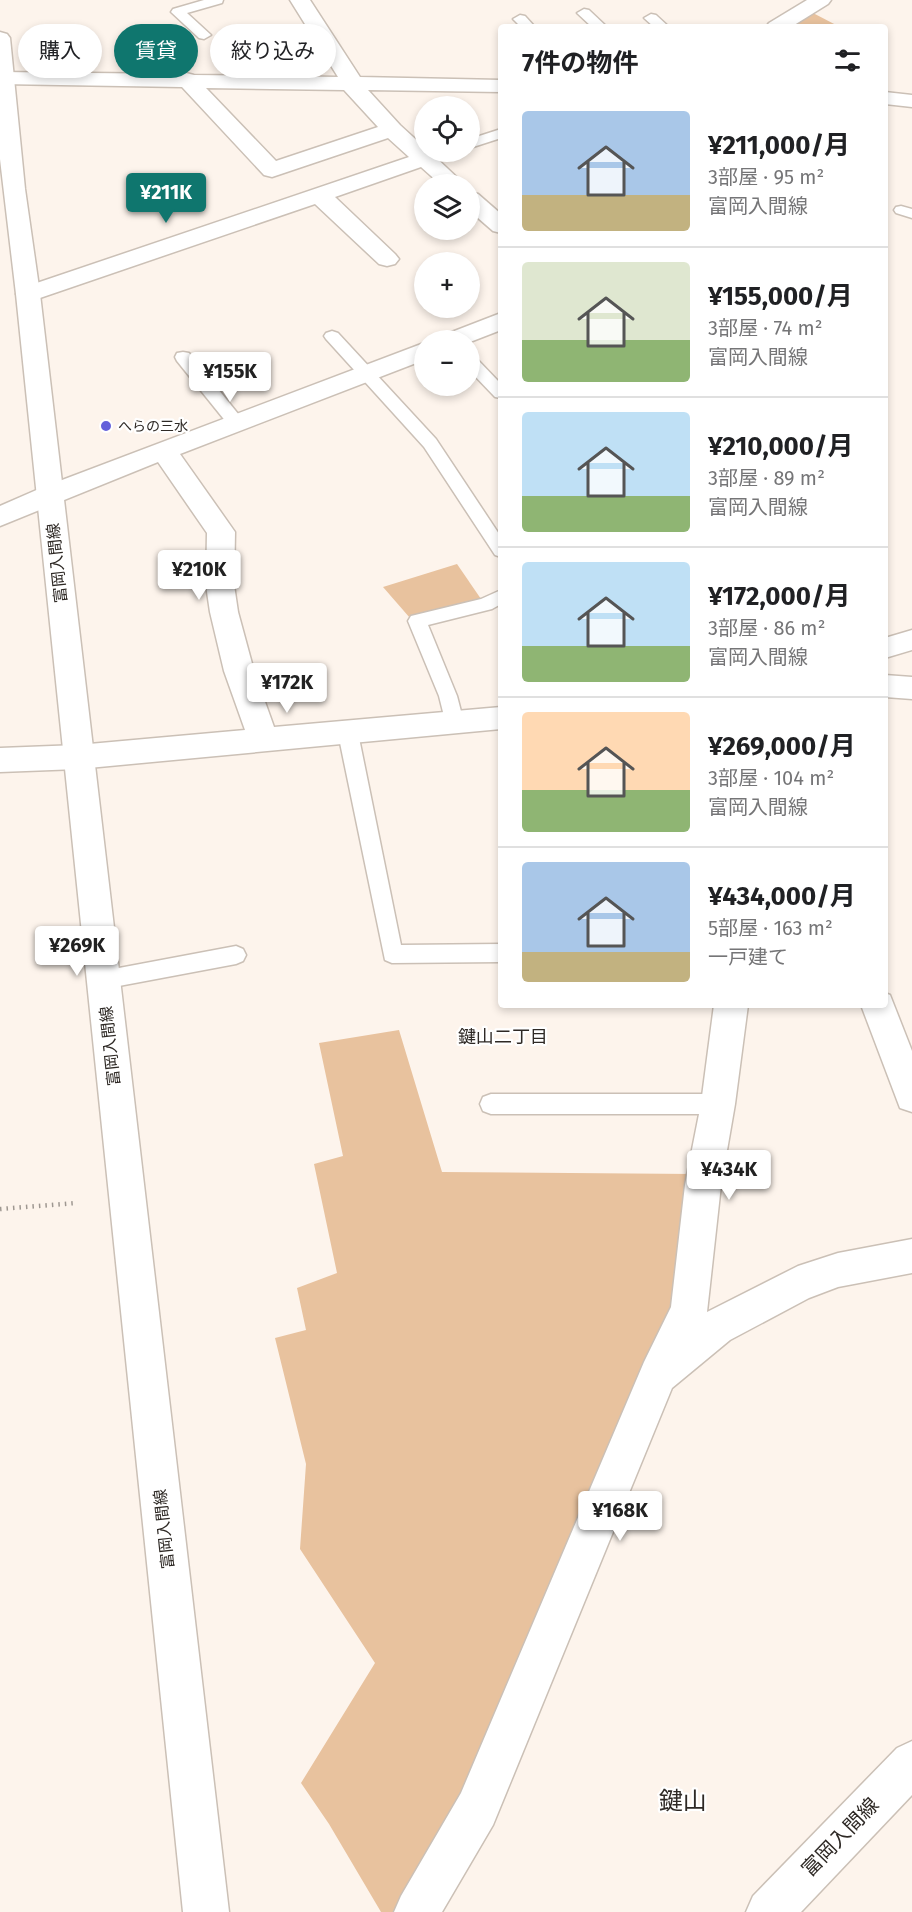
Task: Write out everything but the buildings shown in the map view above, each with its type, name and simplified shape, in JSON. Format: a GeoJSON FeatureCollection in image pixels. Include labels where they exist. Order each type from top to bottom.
{"type":"FeatureCollection","features":[{"type":"Feature","properties":{"kind":"street"},"geometry":{"type":"LineString","coordinates":[[300,0],[350,82],[392,130],[414,150]]}},
{"type":"Feature","properties":{"kind":"street"},"geometry":{"type":"LineString","coordinates":[[781,24],[821,0]]}},
{"type":"Feature","properties":{"kind":"street","name":"富岡入間線"},"geometry":{"type":"LineString","coordinates":[[0,38],[7,190],[28,294],[206,1912]]}},
{"type":"Feature","properties":{"kind":"street"},"geometry":{"type":"LineString","coordinates":[[1,78],[186,79],[498,86]]}},
{"type":"Feature","properties":{"kind":"street"},"geometry":{"type":"LineString","coordinates":[[186,79],[272,170],[392,130]]}},
{"type":"Feature","properties":{"kind":"street"},"geometry":{"type":"LineString","coordinates":[[888,98],[912,101]]}},
{"type":"Feature","properties":{"kind":"street"},"geometry":{"type":"LineString","coordinates":[[28,294],[415,162]]}},
{"type":"Feature","properties":{"kind":"street"},"geometry":{"type":"LineString","coordinates":[[427,162],[441,174]]}},
{"type":"Feature","properties":{"kind":"street"},"geometry":{"type":"LineString","coordinates":[[318,194],[387,259]]}},
{"type":"Feature","properties":{"kind":"street"},"geometry":{"type":"LineString","coordinates":[[480,208],[498,223]]}},
{"type":"Feature","properties":{"kind":"street"},"geometry":{"type":"LineString","coordinates":[[478,330],[498,322]]}},
{"type":"Feature","properties":{"kind":"street"},"geometry":{"type":"LineString","coordinates":[[0,517],[50,494],[414,355]]}},
{"type":"Feature","properties":{"kind":"street"},"geometry":{"type":"LineString","coordinates":[[165,451],[221,532],[220,585],[224,612],[239,671],[264,740]]}},
{"type":"Feature","properties":{"kind":"street"},"geometry":{"type":"LineString","coordinates":[[888,686],[912,687]]}},
{"type":"Feature","properties":{"kind":"street"},"geometry":{"type":"LineString","coordinates":[[0,760],[78,757],[498,718]]}},
{"type":"Feature","properties":{"kind":"street"},"geometry":{"type":"LineString","coordinates":[[417,1912],[477,1809],[658,1375],[690,1308],[703,1185],[731,1008]]}},
{"type":"Feature","properties":{"kind":"street"},"geometry":{"type":"LineString","coordinates":[[879,1008],[912,1096]]}},
{"type":"Feature","properties":{"kind":"street"},"geometry":{"type":"LineString","coordinates":[[658,1375],[717,1327],[798,1284],[838,1270],[912,1256]]}},
{"type":"Feature","properties":{"kind":"street","name":"富岡入間線"},"geometry":{"type":"LineString","coordinates":[[769,1912],[912,1763]]}},
{"type":"Feature","properties":{"kind":"lane"},"geometry":{"type":"LineString","coordinates":[[204,35],[178,12],[217,0]]}},
{"type":"Feature","properties":{"kind":"lane"},"geometry":{"type":"LineString","coordinates":[[584,13],[597,24]]}},
{"type":"Feature","properties":{"kind":"lane"},"geometry":{"type":"LineString","coordinates":[[480,140],[498,134]]}},
{"type":"Feature","properties":{"kind":"lane"},"geometry":{"type":"LineString","coordinates":[[332,336],[430,443],[498,546]]}},
{"type":"Feature","properties":{"kind":"lane"},"geometry":{"type":"LineString","coordinates":[[183,357],[237,424]]}},
{"type":"Feature","properties":{"kind":"lane"},"geometry":{"type":"LineString","coordinates":[[480,372],[498,390]]}},
{"type":"Feature","properties":{"kind":"lane"},"geometry":{"type":"LineString","coordinates":[[454,723],[448,696],[417,621],[486,604],[498,598]]}},
{"type":"Feature","properties":{"kind":"lane"},"geometry":{"type":"LineString","coordinates":[[348,733],[392,954],[498,953]]}},
{"type":"Feature","properties":{"kind":"lane"},"geometry":{"type":"LineString","coordinates":[[103,980],[236,955]]}},
{"type":"Feature","properties":{"kind":"lane"},"geometry":{"type":"LineString","coordinates":[[491,1104],[717,1104]]}},
{"type":"Feature","properties":{"kind":"path"},"geometry":{"type":"LineString","coordinates":[[0,1209],[76,1203]]}},
{"type":"Feature","properties":{"kind":"shaded area"},"geometry":{"type":"Polygon","coordinates":[[[811,12],[834,24],[791,24],[811,12]]]}},
{"type":"Feature","properties":{"kind":"shaded area"},"geometry":{"type":"Polygon","coordinates":[[[457,564],[481,599],[410,618],[383,587],[457,564]]]}},
{"type":"Feature","properties":{"kind":"shaded area"},"geometry":{"type":"Polygon","coordinates":[[[399,1030],[442,1172],[694,1174],[675,1316],[459,1803],[397,1912],[381,1912],[329,1824],[301,1783],[375,1663],[300,1549],[306,1464],[275,1338],[306,1330],[297,1288],[337,1273],[314,1164],[343,1156],[319,1043],[399,1030]]]}},
{"type":"Feature","properties":{"kind":"place","name":"へらの三水"},"geometry":{"type":"Point","coordinates":[106,426]}},
{"type":"Feature","properties":{"kind":"district","name":"鍵山二丁目"},"geometry":{"type":"Point","coordinates":[503,1037]}},
{"type":"Feature","properties":{"kind":"district","name":"鍵山"},"geometry":{"type":"Point","coordinates":[683,1801]}}]}
